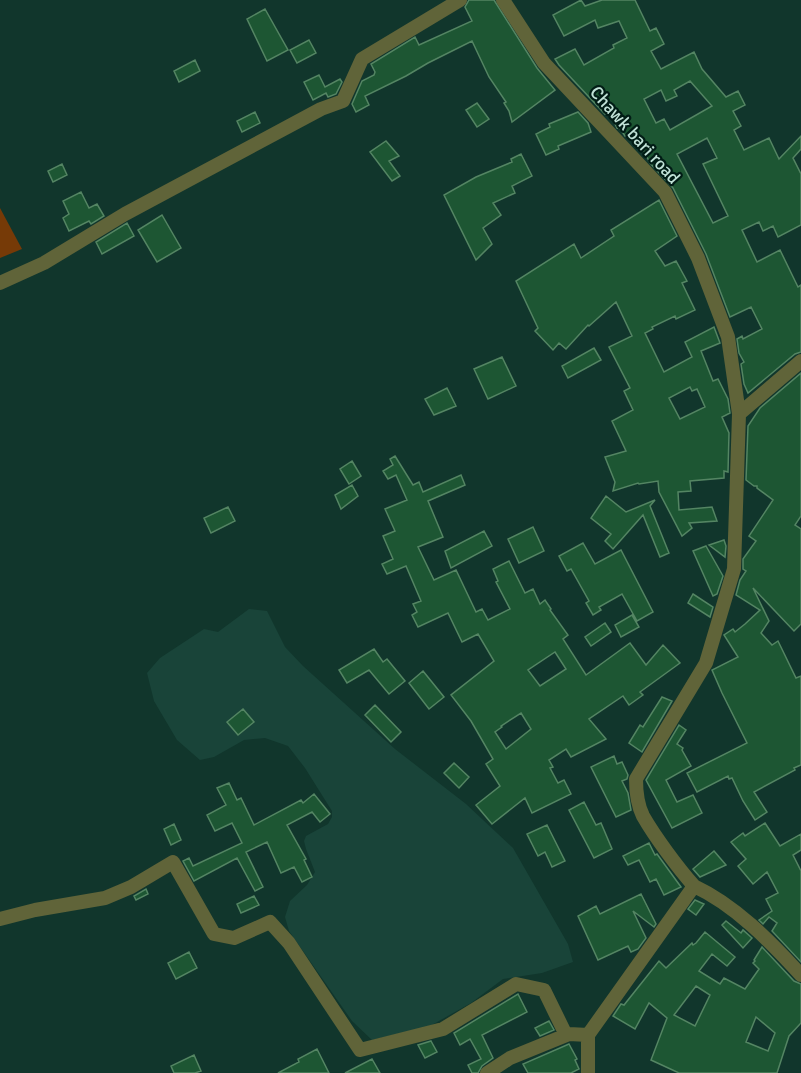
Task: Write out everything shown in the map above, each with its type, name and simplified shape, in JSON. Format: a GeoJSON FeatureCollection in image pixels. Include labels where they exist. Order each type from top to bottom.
{"type":"FeatureCollection","features":[{"type":"Feature","properties":{"kind":"street"},"geometry":{"type":"LineString","coordinates":[[0,283],[44,263],[125,214],[321,109],[344,101],[362,59],[460,0]]}},
{"type":"Feature","properties":{"kind":"street","name":"Chawk bari road"},"geometry":{"type":"LineString","coordinates":[[503,0],[544,63],[665,192],[698,258],[728,337],[739,414],[734,568],[706,663],[636,779],[636,796],[643,816],[694,886]]}},
{"type":"Feature","properties":{"kind":"street"},"geometry":{"type":"LineString","coordinates":[[739,414],[801,361]]}},
{"type":"Feature","properties":{"kind":"street"},"geometry":{"type":"LineString","coordinates":[[0,919],[34,910],[105,898],[131,887],[173,862],[214,934],[234,938],[270,922],[289,943],[360,1050],[443,1029],[516,984],[544,990],[566,1035]]}},
{"type":"Feature","properties":{"kind":"street"},"geometry":{"type":"LineString","coordinates":[[588,1073],[588,1035],[694,886],[707,892],[766,936],[801,975]]}},
{"type":"Feature","properties":{"kind":"street"},"geometry":{"type":"LineString","coordinates":[[487,1073],[510,1058],[566,1035],[588,1035]]}},
{"type":"Feature","properties":{"kind":"shaded area"},"geometry":{"type":"Polygon","coordinates":[[[0,208],[22,249],[0,258],[0,208]]]}},
{"type":"Feature","properties":{"kind":"shaded area"},"geometry":{"type":"Polygon","coordinates":[[[249,609],[267,611],[285,647],[303,666],[395,749],[466,804],[513,848],[568,944],[573,962],[542,973],[503,979],[471,1003],[430,1026],[372,1040],[352,1021],[289,931],[285,917],[290,901],[307,885],[315,872],[304,841],[306,836],[328,824],[332,811],[288,746],[265,738],[244,740],[214,757],[200,760],[177,740],[154,701],[147,673],[160,658],[204,629],[218,632],[249,609]]]}},
{"type":"Feature","properties":{"kind":"building"},"geometry":{"type":"Polygon","coordinates":[[[469,0],[494,0],[537,68],[555,90],[512,122],[504,103],[506,102],[489,77],[472,41],[365,96],[369,105],[356,112],[352,104],[362,81],[374,75],[375,72],[371,64],[415,37],[419,45],[472,21],[465,7],[469,0]]]}},
{"type":"Feature","properties":{"kind":"building"},"geometry":{"type":"Polygon","coordinates":[[[581,0],[585,6],[602,0],[635,0],[650,31],[656,28],[664,44],[651,51],[661,69],[694,52],[702,69],[726,97],[738,91],[745,105],[733,111],[741,126],[734,130],[744,150],[769,138],[779,159],[801,136],[801,149],[793,158],[801,174],[801,225],[778,237],[773,226],[763,231],[759,222],[742,230],[757,262],[780,250],[798,287],[801,285],[801,352],[795,354],[748,393],[741,364],[744,362],[739,353],[737,339],[742,336],[743,339],[762,329],[751,307],[730,317],[706,254],[673,188],[650,163],[634,131],[625,136],[619,127],[617,128],[609,112],[605,114],[555,59],[575,49],[584,65],[614,48],[613,45],[627,38],[619,21],[598,28],[595,20],[564,36],[553,15],[581,0]],[[690,81],[674,90],[677,96],[666,101],[661,90],[644,99],[656,123],[664,119],[670,130],[712,106],[690,81]],[[707,138],[677,154],[713,223],[728,216],[703,164],[717,158],[707,138]]]}},
{"type":"Feature","properties":{"kind":"building"},"geometry":{"type":"Polygon","coordinates":[[[265,9],[288,50],[267,61],[247,19],[265,9]]]}},
{"type":"Feature","properties":{"kind":"building"},"geometry":{"type":"Polygon","coordinates":[[[309,40],[316,53],[297,63],[290,50],[309,40]]]}},
{"type":"Feature","properties":{"kind":"building"},"geometry":{"type":"Polygon","coordinates":[[[195,60],[200,71],[179,82],[174,71],[195,60]]]}},
{"type":"Feature","properties":{"kind":"building"},"geometry":{"type":"Polygon","coordinates":[[[319,75],[325,87],[340,79],[342,82],[336,94],[328,97],[326,93],[313,100],[304,82],[319,75]]]}},
{"type":"Feature","properties":{"kind":"building"},"geometry":{"type":"Polygon","coordinates":[[[477,103],[489,119],[477,127],[466,110],[477,103]]]}},
{"type":"Feature","properties":{"kind":"building"},"geometry":{"type":"Polygon","coordinates":[[[255,112],[260,123],[242,132],[237,121],[255,112]]]}},
{"type":"Feature","properties":{"kind":"building"},"geometry":{"type":"Polygon","coordinates":[[[578,112],[588,123],[591,132],[558,146],[559,149],[546,155],[536,134],[550,127],[549,124],[578,112]]]}},
{"type":"Feature","properties":{"kind":"building"},"geometry":{"type":"Polygon","coordinates":[[[386,141],[399,156],[389,161],[400,176],[392,181],[370,152],[386,141]]]}},
{"type":"Feature","properties":{"kind":"building"},"geometry":{"type":"Polygon","coordinates":[[[521,154],[532,176],[512,186],[515,193],[493,203],[501,215],[483,228],[492,244],[476,260],[444,195],[476,177],[512,162],[511,159],[521,154]]]}},
{"type":"Feature","properties":{"kind":"building"},"geometry":{"type":"Polygon","coordinates":[[[62,164],[67,175],[53,182],[48,171],[62,164]]]}},
{"type":"Feature","properties":{"kind":"building"},"geometry":{"type":"Polygon","coordinates":[[[81,192],[89,208],[97,204],[104,216],[91,224],[89,221],[69,231],[63,218],[69,214],[63,201],[81,192]]]}},
{"type":"Feature","properties":{"kind":"building"},"geometry":{"type":"Polygon","coordinates":[[[659,200],[677,236],[655,251],[665,266],[676,261],[687,281],[682,283],[695,310],[676,319],[675,316],[645,333],[664,372],[692,357],[685,342],[714,327],[720,343],[701,351],[713,381],[718,379],[728,399],[730,413],[722,417],[729,433],[728,472],[724,471],[724,478],[690,481],[691,491],[678,492],[679,510],[712,507],[717,521],[689,523],[692,528],[682,536],[659,492],[658,481],[638,483],[613,491],[615,482],[605,457],[626,451],[612,421],[633,410],[624,391],[630,388],[609,347],[632,336],[616,302],[588,325],[566,349],[559,343],[553,350],[535,331],[538,328],[516,281],[574,244],[581,258],[614,236],[611,230],[659,200]],[[690,387],[669,398],[680,419],[705,407],[697,389],[692,391],[690,387]]]}},
{"type":"Feature","properties":{"kind":"building"},"geometry":{"type":"Polygon","coordinates":[[[162,215],[181,248],[157,262],[138,230],[162,215]]]}},
{"type":"Feature","properties":{"kind":"building"},"geometry":{"type":"Polygon","coordinates":[[[127,223],[134,236],[102,254],[96,242],[127,223]]]}},
{"type":"Feature","properties":{"kind":"building"},"geometry":{"type":"Polygon","coordinates":[[[594,348],[601,360],[568,378],[562,366],[594,348]]]}},
{"type":"Feature","properties":{"kind":"building"},"geometry":{"type":"Polygon","coordinates":[[[502,357],[516,386],[488,399],[474,369],[502,357]]]}},
{"type":"Feature","properties":{"kind":"building"},"geometry":{"type":"Polygon","coordinates":[[[801,373],[801,516],[795,525],[801,529],[801,624],[794,631],[753,588],[769,621],[761,633],[772,645],[778,641],[796,678],[801,676],[801,765],[754,792],[767,812],[755,820],[732,778],[729,779],[728,776],[697,792],[687,773],[747,743],[712,670],[738,657],[724,635],[733,629],[735,632],[760,610],[736,595],[740,580],[746,571],[743,569],[743,559],[756,541],[749,536],[773,500],[746,480],[748,426],[760,408],[801,373]]]}},
{"type":"Feature","properties":{"kind":"building"},"geometry":{"type":"Polygon","coordinates":[[[447,388],[456,406],[434,415],[425,399],[447,388]]]}},
{"type":"Feature","properties":{"kind":"building"},"geometry":{"type":"Polygon","coordinates":[[[395,456],[413,485],[419,482],[423,492],[461,475],[465,485],[428,501],[443,537],[418,547],[434,580],[456,570],[476,612],[482,609],[488,620],[510,609],[496,582],[498,581],[493,569],[509,561],[525,593],[533,589],[540,604],[545,600],[568,635],[563,639],[586,675],[630,643],[646,665],[663,645],[680,663],[640,692],[643,695],[629,705],[623,696],[589,719],[606,739],[571,757],[566,749],[549,760],[553,767],[550,768],[558,783],[564,780],[571,794],[532,813],[525,798],[492,824],[476,805],[500,786],[486,764],[493,759],[471,721],[451,695],[494,661],[478,634],[462,642],[448,613],[418,627],[412,615],[417,612],[413,604],[421,601],[406,566],[387,574],[382,564],[393,559],[383,536],[395,531],[385,509],[407,500],[396,475],[388,479],[383,471],[393,465],[390,459],[395,456]],[[555,652],[528,670],[540,686],[566,669],[555,652]],[[521,713],[495,732],[506,749],[531,729],[521,713]]]}},
{"type":"Feature","properties":{"kind":"building"},"geometry":{"type":"Polygon","coordinates":[[[352,461],[361,476],[349,484],[340,469],[352,461]]]}},
{"type":"Feature","properties":{"kind":"building"},"geometry":{"type":"Polygon","coordinates":[[[352,485],[358,496],[341,509],[335,495],[352,485]]]}},
{"type":"Feature","properties":{"kind":"building"},"geometry":{"type":"Polygon","coordinates":[[[606,496],[626,512],[655,500],[650,506],[669,553],[660,557],[643,515],[613,549],[605,541],[611,534],[591,518],[606,496]]]}},
{"type":"Feature","properties":{"kind":"building"},"geometry":{"type":"Polygon","coordinates":[[[228,507],[235,521],[211,533],[204,518],[228,507]]]}},
{"type":"Feature","properties":{"kind":"building"},"geometry":{"type":"Polygon","coordinates":[[[533,527],[544,551],[519,563],[508,539],[533,527]]]}},
{"type":"Feature","properties":{"kind":"building"},"geometry":{"type":"Polygon","coordinates":[[[484,531],[492,546],[451,568],[445,551],[484,531]]]}},
{"type":"Feature","properties":{"kind":"building"},"geometry":{"type":"Polygon","coordinates":[[[724,540],[726,546],[725,557],[709,545],[724,540]]]}},
{"type":"Feature","properties":{"kind":"building"},"geometry":{"type":"Polygon","coordinates":[[[583,543],[595,564],[621,550],[653,612],[637,621],[622,594],[599,607],[601,610],[593,615],[586,603],[589,601],[571,569],[567,571],[559,556],[583,543]]]}},
{"type":"Feature","properties":{"kind":"building"},"geometry":{"type":"Polygon","coordinates":[[[706,546],[723,576],[717,594],[713,596],[693,551],[706,546]]]}},
{"type":"Feature","properties":{"kind":"building"},"geometry":{"type":"Polygon","coordinates":[[[693,594],[713,607],[710,617],[688,603],[693,594]]]}},
{"type":"Feature","properties":{"kind":"building"},"geometry":{"type":"Polygon","coordinates":[[[632,615],[639,627],[621,637],[615,625],[632,615]]]}},
{"type":"Feature","properties":{"kind":"building"},"geometry":{"type":"Polygon","coordinates":[[[605,623],[611,632],[591,646],[585,637],[605,623]]]}},
{"type":"Feature","properties":{"kind":"building"},"geometry":{"type":"Polygon","coordinates":[[[374,649],[383,662],[387,659],[405,681],[389,694],[369,670],[347,683],[339,670],[374,649]]]}},
{"type":"Feature","properties":{"kind":"building"},"geometry":{"type":"Polygon","coordinates":[[[423,671],[444,697],[429,709],[409,683],[423,671]]]}},
{"type":"Feature","properties":{"kind":"building"},"geometry":{"type":"Polygon","coordinates":[[[662,697],[672,701],[642,752],[629,743],[640,725],[643,727],[662,697]]]}},
{"type":"Feature","properties":{"kind":"building"},"geometry":{"type":"Polygon","coordinates":[[[375,705],[401,732],[391,742],[365,715],[375,705]]]}},
{"type":"Feature","properties":{"kind":"building"},"geometry":{"type":"Polygon","coordinates":[[[243,709],[254,722],[238,735],[227,722],[243,709]]]}},
{"type":"Feature","properties":{"kind":"building"},"geometry":{"type":"Polygon","coordinates":[[[679,725],[686,730],[677,744],[683,748],[691,766],[666,780],[677,802],[693,795],[702,813],[672,828],[646,780],[679,725]]]}},
{"type":"Feature","properties":{"kind":"building"},"geometry":{"type":"Polygon","coordinates":[[[614,756],[617,764],[622,762],[628,775],[627,779],[622,781],[628,793],[631,810],[616,817],[591,767],[614,756]]]}},
{"type":"Feature","properties":{"kind":"building"},"geometry":{"type":"Polygon","coordinates":[[[454,763],[469,777],[459,788],[444,773],[454,763]]]}},
{"type":"Feature","properties":{"kind":"building"},"geometry":{"type":"Polygon","coordinates":[[[229,783],[237,800],[241,798],[254,825],[301,800],[303,803],[314,794],[330,814],[320,822],[312,812],[287,825],[306,859],[304,860],[312,877],[302,882],[294,867],[281,873],[267,842],[246,852],[263,887],[255,891],[237,858],[194,881],[183,861],[189,858],[193,866],[242,843],[232,823],[215,831],[207,815],[226,805],[217,788],[229,783]]]}},
{"type":"Feature","properties":{"kind":"building"},"geometry":{"type":"Polygon","coordinates":[[[584,802],[596,825],[601,823],[612,849],[594,858],[569,810],[584,802]]]}},
{"type":"Feature","properties":{"kind":"building"},"geometry":{"type":"Polygon","coordinates":[[[765,823],[780,846],[801,834],[801,850],[793,855],[801,871],[801,962],[772,931],[777,923],[769,917],[763,924],[759,920],[772,911],[766,899],[778,893],[767,872],[753,884],[738,866],[746,859],[731,842],[743,833],[745,836],[765,823]]]}},
{"type":"Feature","properties":{"kind":"building"},"geometry":{"type":"Polygon","coordinates":[[[174,824],[181,840],[171,845],[164,829],[174,824]]]}},
{"type":"Feature","properties":{"kind":"building"},"geometry":{"type":"Polygon","coordinates":[[[547,825],[565,861],[552,867],[545,852],[538,856],[527,834],[547,825]]]}},
{"type":"Feature","properties":{"kind":"building"},"geometry":{"type":"Polygon","coordinates":[[[649,843],[655,855],[657,854],[681,887],[664,895],[656,879],[650,882],[639,860],[628,865],[623,856],[649,843]]]}},
{"type":"Feature","properties":{"kind":"building"},"geometry":{"type":"Polygon","coordinates":[[[714,851],[726,865],[700,877],[693,869],[714,851]]]}},
{"type":"Feature","properties":{"kind":"building"},"geometry":{"type":"Polygon","coordinates":[[[146,889],[148,894],[136,900],[134,896],[146,889]]]}},
{"type":"Feature","properties":{"kind":"building"},"geometry":{"type":"Polygon","coordinates":[[[641,894],[656,924],[654,927],[633,911],[646,938],[638,949],[631,952],[628,946],[598,960],[578,916],[596,906],[600,914],[641,894]]]}},
{"type":"Feature","properties":{"kind":"building"},"geometry":{"type":"Polygon","coordinates":[[[254,896],[259,905],[241,913],[237,904],[254,896]]]}},
{"type":"Feature","properties":{"kind":"building"},"geometry":{"type":"Polygon","coordinates":[[[695,900],[704,904],[696,915],[688,909],[695,900]]]}},
{"type":"Feature","properties":{"kind":"building"},"geometry":{"type":"Polygon","coordinates":[[[726,921],[741,933],[743,930],[752,938],[743,948],[722,925],[726,921]]]}},
{"type":"Feature","properties":{"kind":"building"},"geometry":{"type":"Polygon","coordinates":[[[705,932],[735,957],[727,966],[712,954],[699,971],[720,984],[724,978],[745,989],[759,969],[753,963],[762,947],[794,981],[801,984],[801,1023],[789,1036],[777,1073],[679,1073],[651,1060],[667,1018],[649,1003],[635,1029],[613,1016],[659,961],[666,968],[692,943],[693,945],[705,932]],[[696,986],[674,1015],[695,1026],[710,995],[696,986]],[[756,1017],[746,1042],[768,1051],[775,1033],[756,1017]]]}},
{"type":"Feature","properties":{"kind":"building"},"geometry":{"type":"Polygon","coordinates":[[[189,952],[197,968],[176,979],[168,963],[189,952]]]}},
{"type":"Feature","properties":{"kind":"building"},"geometry":{"type":"Polygon","coordinates":[[[518,994],[527,1012],[482,1035],[493,1058],[482,1066],[478,1073],[472,1073],[468,1065],[481,1059],[470,1039],[460,1045],[454,1033],[518,994]]]}},
{"type":"Feature","properties":{"kind":"building"},"geometry":{"type":"Polygon","coordinates":[[[549,1021],[554,1030],[540,1036],[535,1028],[549,1021]]]}},
{"type":"Feature","properties":{"kind":"building"},"geometry":{"type":"Polygon","coordinates":[[[431,1041],[437,1052],[425,1058],[418,1045],[431,1041]]]}},
{"type":"Feature","properties":{"kind":"building"},"geometry":{"type":"Polygon","coordinates":[[[569,1044],[577,1059],[575,1060],[579,1069],[571,1073],[528,1073],[523,1064],[569,1044]]]}},
{"type":"Feature","properties":{"kind":"building"},"geometry":{"type":"Polygon","coordinates":[[[317,1049],[329,1073],[278,1073],[299,1062],[298,1059],[317,1049]]]}},
{"type":"Feature","properties":{"kind":"building"},"geometry":{"type":"Polygon","coordinates":[[[194,1055],[201,1071],[174,1073],[171,1066],[194,1055]]]}},
{"type":"Feature","properties":{"kind":"building"},"geometry":{"type":"Polygon","coordinates":[[[372,1059],[380,1073],[345,1073],[372,1059]]]}}]}
